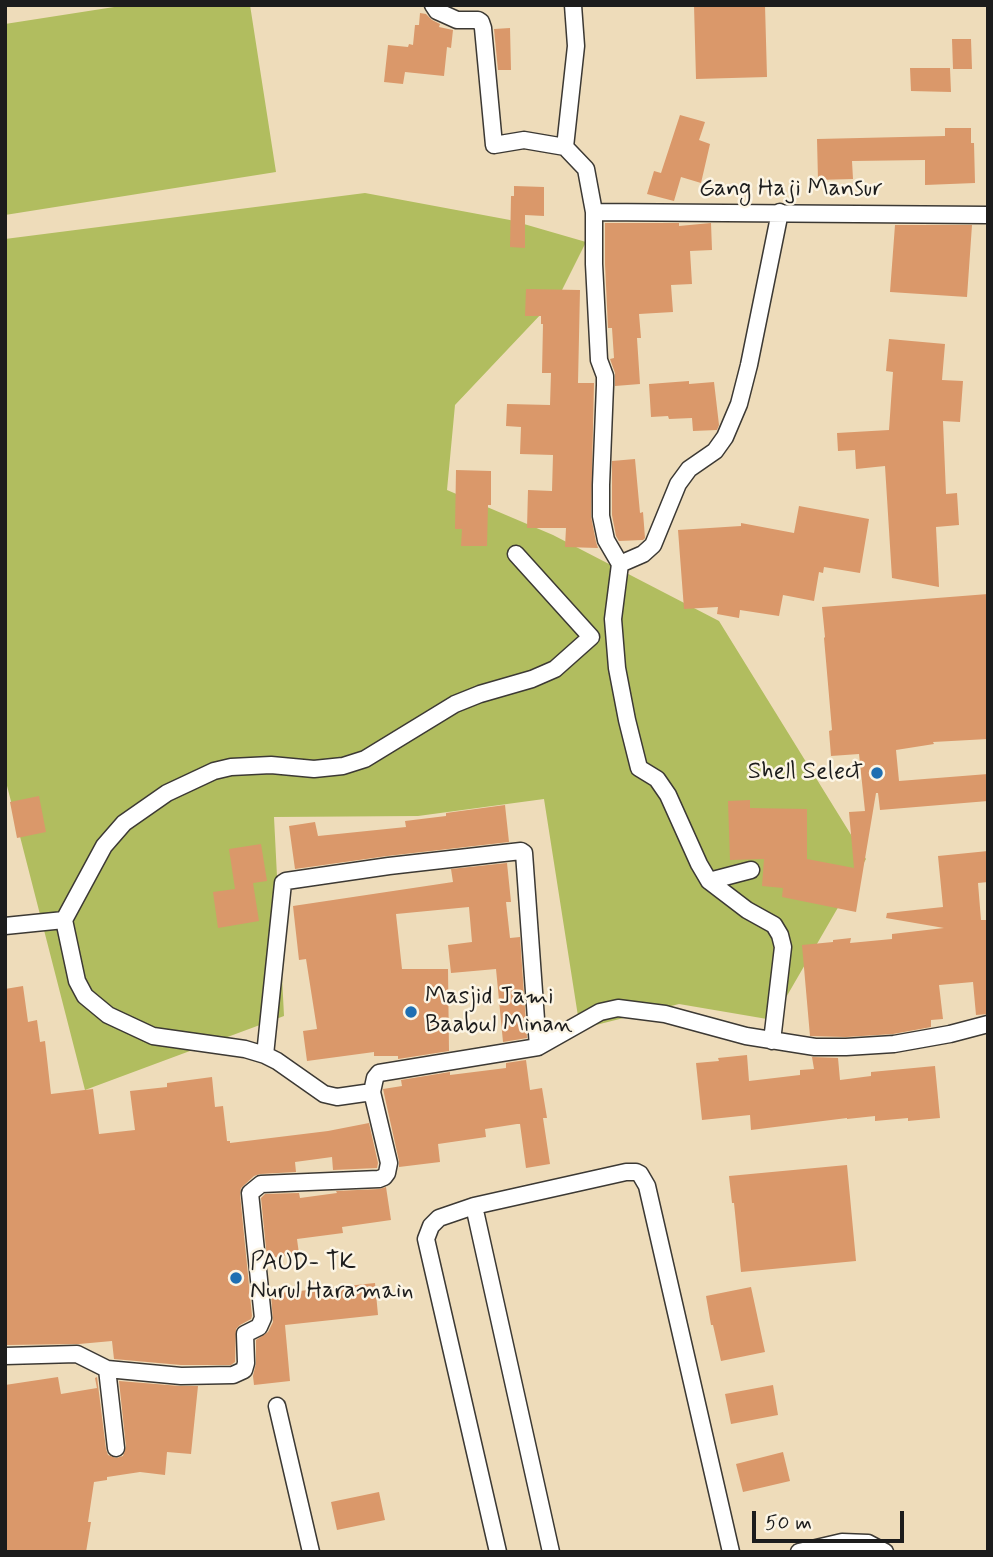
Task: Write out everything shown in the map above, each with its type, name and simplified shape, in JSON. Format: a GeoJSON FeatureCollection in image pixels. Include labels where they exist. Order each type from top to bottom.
{"type":"FeatureCollection","features":[{"type":"Feature","properties":{"kind":"street"},"geometry":{"type":"LineString","coordinates":[[433,5],[437,11],[457,20],[481,22],[494,145],[524,140],[565,147],[586,169],[594,212],[599,360],[606,385],[600,485],[601,516],[606,540],[620,564],[613,619],[617,668],[627,720],[639,768],[657,779],[668,795],[709,881],[747,910],[774,925],[780,935],[783,947],[772,1041]]}},
{"type":"Feature","properties":{"kind":"street"},"geometry":{"type":"LineString","coordinates":[[565,147],[576,46],[573,5]]}},
{"type":"Feature","properties":{"kind":"street","name":"Gang Haji Mansur"},"geometry":{"type":"LineString","coordinates":[[594,212],[988,215]]}},
{"type":"Feature","properties":{"kind":"street"},"geometry":{"type":"LineString","coordinates":[[620,564],[643,554],[653,545],[678,484],[688,469],[715,451],[725,437],[739,404],[749,365],[780,212]]}},
{"type":"Feature","properties":{"kind":"street"},"geometry":{"type":"LineString","coordinates":[[516,554],[591,637]]}},
{"type":"Feature","properties":{"kind":"street"},"geometry":{"type":"LineString","coordinates":[[372,1091],[337,1097],[324,1094],[265,1055],[245,1049],[153,1035],[107,1015],[85,996],[77,981],[64,920],[104,846],[124,823],[167,793],[214,771],[231,767],[271,765],[314,769],[365,759],[455,704],[555,669],[613,619]]}},
{"type":"Feature","properties":{"kind":"street"},"geometry":{"type":"LineString","coordinates":[[265,1055],[283,883],[389,866],[521,851],[524,853],[538,1047]]}},
{"type":"Feature","properties":{"kind":"street"},"geometry":{"type":"LineString","coordinates":[[709,881],[751,870]]}},
{"type":"Feature","properties":{"kind":"street"},"geometry":{"type":"LineString","coordinates":[[5,926],[64,920]]}},
{"type":"Feature","properties":{"kind":"street"},"geometry":{"type":"LineString","coordinates":[[5,1356],[77,1354],[107,1369],[181,1376],[233,1375],[244,1370],[245,1334],[259,1326],[263,1318],[250,1193],[261,1184],[384,1177],[389,1163],[372,1091],[379,1073],[538,1047],[600,1012],[618,1008],[641,1009],[733,1033],[815,1047],[894,1044],[988,1024]]}},
{"type":"Feature","properties":{"kind":"street"},"geometry":{"type":"LineString","coordinates":[[499,1552],[426,1239],[431,1226],[439,1218],[474,1206],[626,1172],[640,1174],[647,1186],[731,1552]]}},
{"type":"Feature","properties":{"kind":"street"},"geometry":{"type":"LineString","coordinates":[[474,1206],[551,1552]]}},
{"type":"Feature","properties":{"kind":"street"},"geometry":{"type":"LineString","coordinates":[[107,1369],[116,1448]]}},
{"type":"Feature","properties":{"kind":"street"},"geometry":{"type":"LineString","coordinates":[[277,1406],[311,1552]]}},
{"type":"Feature","properties":{"kind":"street"},"geometry":{"type":"LineString","coordinates":[[799,1552],[842,1542],[868,1543],[885,1552]]}},
{"type":"Feature","properties":{"kind":"green space"},"geometry":{"type":"Polygon","coordinates":[[[127,5],[250,5],[276,172],[5,215],[5,24],[127,5]]]}},
{"type":"Feature","properties":{"kind":"green space"},"geometry":{"type":"Polygon","coordinates":[[[365,193],[510,220],[586,242],[560,294],[455,405],[447,490],[553,535],[719,621],[866,859],[773,1020],[679,1004],[580,1029],[544,799],[418,816],[274,817],[284,1016],[85,1090],[5,778],[5,239],[365,193]]]}},
{"type":"Feature","properties":{"kind":"building"},"geometry":{"type":"Polygon","coordinates":[[[694,5],[765,5],[767,77],[696,79],[694,5]]]}},
{"type":"Feature","properties":{"kind":"building"},"geometry":{"type":"Polygon","coordinates":[[[420,13],[440,24],[439,27],[453,30],[451,48],[447,47],[444,76],[405,72],[403,84],[384,82],[388,45],[413,45],[415,25],[419,25],[420,13]]]}},
{"type":"Feature","properties":{"kind":"building"},"geometry":{"type":"Polygon","coordinates":[[[510,28],[511,70],[498,70],[494,29],[510,28]]]}},
{"type":"Feature","properties":{"kind":"building"},"geometry":{"type":"Polygon","coordinates":[[[952,39],[971,39],[972,69],[953,69],[952,39]]]}},
{"type":"Feature","properties":{"kind":"building"},"geometry":{"type":"Polygon","coordinates":[[[910,68],[950,68],[951,92],[911,91],[910,68]]]}},
{"type":"Feature","properties":{"kind":"building"},"geometry":{"type":"Polygon","coordinates":[[[680,115],[705,122],[699,140],[710,144],[701,183],[681,177],[674,201],[647,194],[654,171],[661,173],[680,115]]]}},
{"type":"Feature","properties":{"kind":"building"},"geometry":{"type":"Polygon","coordinates":[[[945,128],[971,128],[975,183],[925,185],[925,160],[852,161],[853,179],[818,180],[817,139],[945,136],[945,128]]]}},
{"type":"Feature","properties":{"kind":"building"},"geometry":{"type":"Polygon","coordinates":[[[514,186],[544,187],[544,216],[525,215],[525,248],[510,247],[511,196],[514,196],[514,186]]]}},
{"type":"Feature","properties":{"kind":"building"},"geometry":{"type":"Polygon","coordinates":[[[605,223],[679,223],[679,226],[711,223],[712,250],[690,251],[692,284],[671,285],[673,312],[639,314],[641,338],[637,338],[640,384],[615,386],[615,373],[610,359],[614,358],[612,328],[608,328],[605,223]]]}},
{"type":"Feature","properties":{"kind":"building"},"geometry":{"type":"Polygon","coordinates":[[[895,225],[972,225],[967,297],[890,292],[895,225]]]}},
{"type":"Feature","properties":{"kind":"building"},"geometry":{"type":"Polygon","coordinates":[[[526,289],[580,290],[578,383],[594,383],[591,516],[598,548],[565,547],[566,528],[527,528],[528,490],[552,491],[553,455],[520,454],[521,427],[506,426],[507,404],[550,405],[551,373],[542,373],[543,324],[541,316],[525,316],[526,289]]]}},
{"type":"Feature","properties":{"kind":"building"},"geometry":{"type":"Polygon","coordinates":[[[889,339],[945,344],[942,380],[963,381],[960,422],[943,421],[946,494],[957,493],[959,525],[936,527],[939,587],[892,578],[885,466],[856,469],[855,450],[838,451],[837,433],[889,430],[893,372],[886,371],[889,339]]]}},
{"type":"Feature","properties":{"kind":"building"},"geometry":{"type":"Polygon","coordinates":[[[689,381],[689,384],[714,382],[719,425],[717,430],[693,431],[692,418],[651,417],[649,384],[689,381]]]}},
{"type":"Feature","properties":{"kind":"building"},"geometry":{"type":"Polygon","coordinates":[[[635,459],[645,538],[619,541],[612,515],[612,461],[635,459]]]}},
{"type":"Feature","properties":{"kind":"building"},"geometry":{"type":"Polygon","coordinates":[[[456,470],[491,471],[487,546],[461,546],[462,529],[455,529],[456,470]]]}},
{"type":"Feature","properties":{"kind":"building"},"geometry":{"type":"Polygon","coordinates":[[[799,506],[869,519],[860,573],[824,567],[823,573],[819,572],[814,601],[783,595],[779,616],[740,610],[739,618],[717,614],[718,607],[684,609],[678,530],[741,526],[741,523],[794,533],[799,506]]]}},
{"type":"Feature","properties":{"kind":"building"},"geometry":{"type":"Polygon","coordinates":[[[988,594],[988,739],[933,742],[934,744],[896,750],[899,781],[988,774],[988,801],[880,810],[876,793],[856,912],[782,897],[783,888],[762,886],[764,859],[730,860],[728,801],[750,800],[750,808],[807,809],[807,859],[854,868],[849,812],[865,811],[859,754],[831,756],[829,731],[832,730],[822,607],[988,594]]]}},
{"type":"Feature","properties":{"kind":"building"},"geometry":{"type":"Polygon","coordinates":[[[39,796],[46,832],[17,838],[10,802],[39,796]]]}},
{"type":"Feature","properties":{"kind":"building"},"geometry":{"type":"Polygon","coordinates":[[[505,805],[509,842],[295,869],[289,826],[315,822],[318,836],[406,827],[405,821],[505,805]]]}},
{"type":"Feature","properties":{"kind":"building"},"geometry":{"type":"Polygon","coordinates":[[[261,844],[267,881],[253,883],[259,921],[218,928],[213,892],[235,889],[229,849],[261,844]]]}},
{"type":"Feature","properties":{"kind":"building"},"geometry":{"type":"Polygon","coordinates":[[[988,851],[988,882],[978,883],[981,920],[988,920],[988,1014],[976,1015],[973,982],[939,985],[943,1019],[931,1020],[931,1027],[893,1034],[810,1036],[802,945],[851,938],[850,943],[892,939],[892,934],[944,928],[886,918],[887,913],[943,907],[938,856],[988,851]]]}},
{"type":"Feature","properties":{"kind":"building"},"geometry":{"type":"Polygon","coordinates":[[[507,863],[511,902],[506,902],[510,938],[520,937],[527,1038],[503,1042],[496,969],[451,973],[448,945],[472,942],[469,907],[396,914],[402,969],[448,969],[449,1051],[398,1059],[398,1056],[374,1056],[374,1052],[307,1061],[303,1031],[317,1029],[306,959],[299,960],[293,906],[453,882],[451,869],[507,863]]]}},
{"type":"Feature","properties":{"kind":"building"},"geometry":{"type":"Polygon","coordinates":[[[23,986],[28,1022],[37,1020],[40,1042],[45,1041],[51,1094],[93,1089],[99,1134],[135,1130],[130,1091],[167,1087],[167,1083],[212,1077],[215,1107],[223,1106],[227,1141],[230,1143],[369,1123],[377,1168],[333,1170],[332,1157],[295,1162],[296,1172],[260,1174],[241,1188],[252,1316],[236,1329],[235,1362],[231,1365],[181,1365],[114,1359],[112,1341],[5,1345],[5,989],[23,986]]]}},
{"type":"Feature","properties":{"kind":"building"},"geometry":{"type":"Polygon","coordinates":[[[747,1055],[749,1081],[800,1075],[800,1070],[814,1069],[812,1057],[838,1058],[840,1080],[871,1076],[871,1072],[935,1066],[940,1118],[875,1121],[875,1116],[751,1130],[750,1115],[702,1120],[696,1063],[747,1055]]]}},
{"type":"Feature","properties":{"kind":"building"},"geometry":{"type":"Polygon","coordinates":[[[526,1060],[530,1090],[542,1088],[547,1118],[543,1118],[550,1164],[526,1168],[520,1124],[517,1124],[485,1129],[486,1137],[438,1144],[440,1162],[399,1167],[383,1089],[402,1086],[401,1080],[450,1072],[450,1075],[506,1068],[506,1063],[526,1060]]]}},
{"type":"Feature","properties":{"kind":"building"},"geometry":{"type":"Polygon","coordinates":[[[847,1165],[856,1261],[741,1272],[729,1176],[847,1165]]]}},
{"type":"Feature","properties":{"kind":"building"},"geometry":{"type":"Polygon","coordinates":[[[386,1187],[391,1220],[342,1227],[343,1233],[297,1239],[299,1254],[267,1258],[261,1198],[265,1194],[299,1193],[300,1198],[337,1193],[336,1191],[386,1187]]]}},
{"type":"Feature","properties":{"kind":"building"},"geometry":{"type":"Polygon","coordinates":[[[375,1283],[378,1315],[285,1325],[290,1381],[254,1385],[256,1340],[268,1332],[273,1322],[271,1294],[375,1283]]]}},
{"type":"Feature","properties":{"kind":"building"},"geometry":{"type":"Polygon","coordinates":[[[751,1287],[765,1352],[721,1361],[706,1296],[751,1287]]]}},
{"type":"Feature","properties":{"kind":"building"},"geometry":{"type":"Polygon","coordinates":[[[58,1377],[61,1394],[97,1388],[97,1377],[106,1449],[108,1455],[116,1458],[123,1456],[126,1447],[119,1381],[198,1386],[191,1454],[167,1452],[165,1475],[140,1472],[107,1477],[107,1480],[94,1482],[86,1552],[5,1552],[5,1385],[58,1377]]]}},
{"type":"Feature","properties":{"kind":"building"},"geometry":{"type":"Polygon","coordinates":[[[773,1385],[778,1415],[731,1424],[725,1394],[773,1385]]]}},
{"type":"Feature","properties":{"kind":"building"},"geometry":{"type":"Polygon","coordinates":[[[783,1452],[790,1481],[743,1492],[736,1464],[783,1452]]]}},
{"type":"Feature","properties":{"kind":"building"},"geometry":{"type":"Polygon","coordinates":[[[379,1492],[385,1520],[337,1530],[331,1502],[379,1492]]]}},
{"type":"Feature","properties":{"kind":"place","name":"Shell Select"},"geometry":{"type":"Point","coordinates":[877,773]}},
{"type":"Feature","properties":{"kind":"place","name":"Masjid Jami Baabul Minan"},"geometry":{"type":"Point","coordinates":[411,1012]}},
{"type":"Feature","properties":{"kind":"place","name":"PAUD- TK Nurul Haramain"},"geometry":{"type":"Point","coordinates":[236,1278]}}]}
